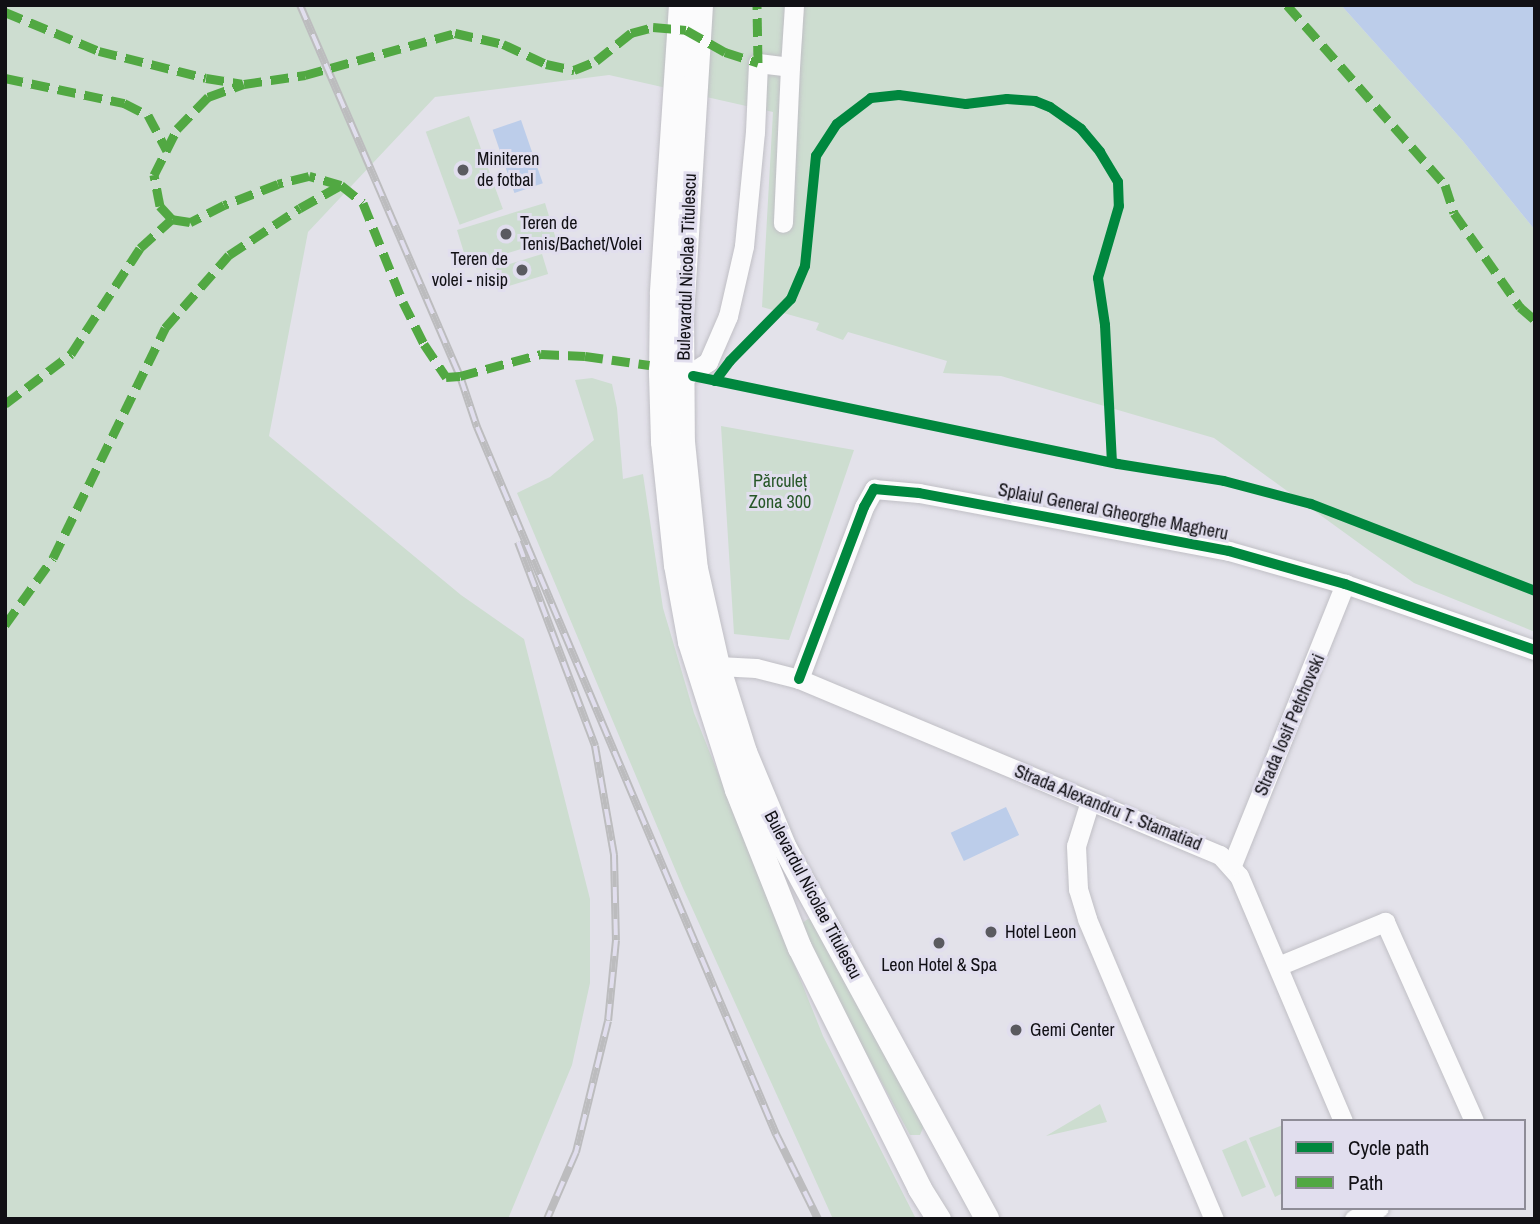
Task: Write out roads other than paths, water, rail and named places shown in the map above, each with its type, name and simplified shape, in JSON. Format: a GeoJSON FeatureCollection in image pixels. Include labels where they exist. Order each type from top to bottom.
{"type":"FeatureCollection","features":[{"type":"Feature","properties":{"kind":"main road","name":"Bulevardul Nicolae Titulescu"},"geometry":{"type":"LineString","coordinates":[[681,5],[683,442],[694,558],[718,666],[745,752],[785,848],[987,1219]]}},
{"type":"Feature","properties":{"kind":"main road","name":"Bulevardul Nicolae Titulescu"},"geometry":{"type":"LineString","coordinates":[[701,5],[683,111],[662,293],[663,442],[676,565],[690,642],[737,790],[800,948],[920,1189],[939,1219]]}},
{"type":"Feature","properties":{"kind":"street"},"geometry":{"type":"LineString","coordinates":[[783,222],[794,5]]}},
{"type":"Feature","properties":{"kind":"street"},"geometry":{"type":"LineString","coordinates":[[683,378],[708,362],[728,316],[744,246],[755,132],[758,63],[790,67]]}},
{"type":"Feature","properties":{"kind":"street","name":"Splaiul General Gheorghe Magheru"},"geometry":{"type":"LineString","coordinates":[[799,679],[874,489],[919,492],[1229,551],[1345,584],[1535,650]]}},
{"type":"Feature","properties":{"kind":"street","name":"Strada Iosif Petchovski"},"geometry":{"type":"LineString","coordinates":[[1232,865],[1345,584]]}},
{"type":"Feature","properties":{"kind":"street","name":"Strada Alexandru T. Stamatiad"},"geometry":{"type":"LineString","coordinates":[[718,666],[756,668],[799,679],[1202,846],[1232,865]]}},
{"type":"Feature","properties":{"kind":"street"},"geometry":{"type":"LineString","coordinates":[[1090,801],[1075,855],[1078,889],[1087,919],[1214,1219]]}},
{"type":"Feature","properties":{"kind":"street"},"geometry":{"type":"LineString","coordinates":[[1232,865],[1342,1119]]}},
{"type":"Feature","properties":{"kind":"street"},"geometry":{"type":"LineString","coordinates":[[1278,967],[1385,922],[1474,1119]]}},
{"type":"Feature","properties":{"kind":"street"},"geometry":{"type":"LineString","coordinates":[[1354,1219],[1375,1210]]}},
{"type":"Feature","properties":{"kind":"water"},"geometry":{"type":"Polygon","coordinates":[[[1341,5],[1535,5],[1535,230],[1463,141],[1341,5]]]}},
{"type":"Feature","properties":{"kind":"water"},"geometry":{"type":"Polygon","coordinates":[[[521,120],[543,183],[514,193],[493,130],[521,120]]]}},
{"type":"Feature","properties":{"kind":"water"},"geometry":{"type":"Polygon","coordinates":[[[1006,807],[1019,835],[964,861],[951,833],[1006,807]]]}},
{"type":"Feature","properties":{"kind":"railway"},"geometry":{"type":"LineString","coordinates":[[300,5],[460,376],[477,427],[776,1134],[818,1219]]}},
{"type":"Feature","properties":{"kind":"railway"},"geometry":{"type":"LineString","coordinates":[[518,542],[595,746],[614,855],[616,940],[608,1021],[576,1152],[547,1219]]}},
{"type":"Feature","properties":{"kind":"place","name":"Miniteren de fotbal"},"geometry":{"type":"Point","coordinates":[463,170]}},
{"type":"Feature","properties":{"kind":"place","name":"Teren de Tenis/Bachet/Volei"},"geometry":{"type":"Point","coordinates":[506,234]}},
{"type":"Feature","properties":{"kind":"place","name":"Teren de volei - nisip"},"geometry":{"type":"Point","coordinates":[522,270]}},
{"type":"Feature","properties":{"kind":"place","name":"Hotel Leon"},"geometry":{"type":"Point","coordinates":[991,932]}},
{"type":"Feature","properties":{"kind":"place","name":"Leon Hotel & Spa"},"geometry":{"type":"Point","coordinates":[939,943]}},
{"type":"Feature","properties":{"kind":"place","name":"Gemi Center"},"geometry":{"type":"Point","coordinates":[1016,1030]}},
{"type":"Feature","properties":{"kind":"park label","name":"Părculeț Zona 300"},"geometry":{"type":"Point","coordinates":[780,492]}}]}
